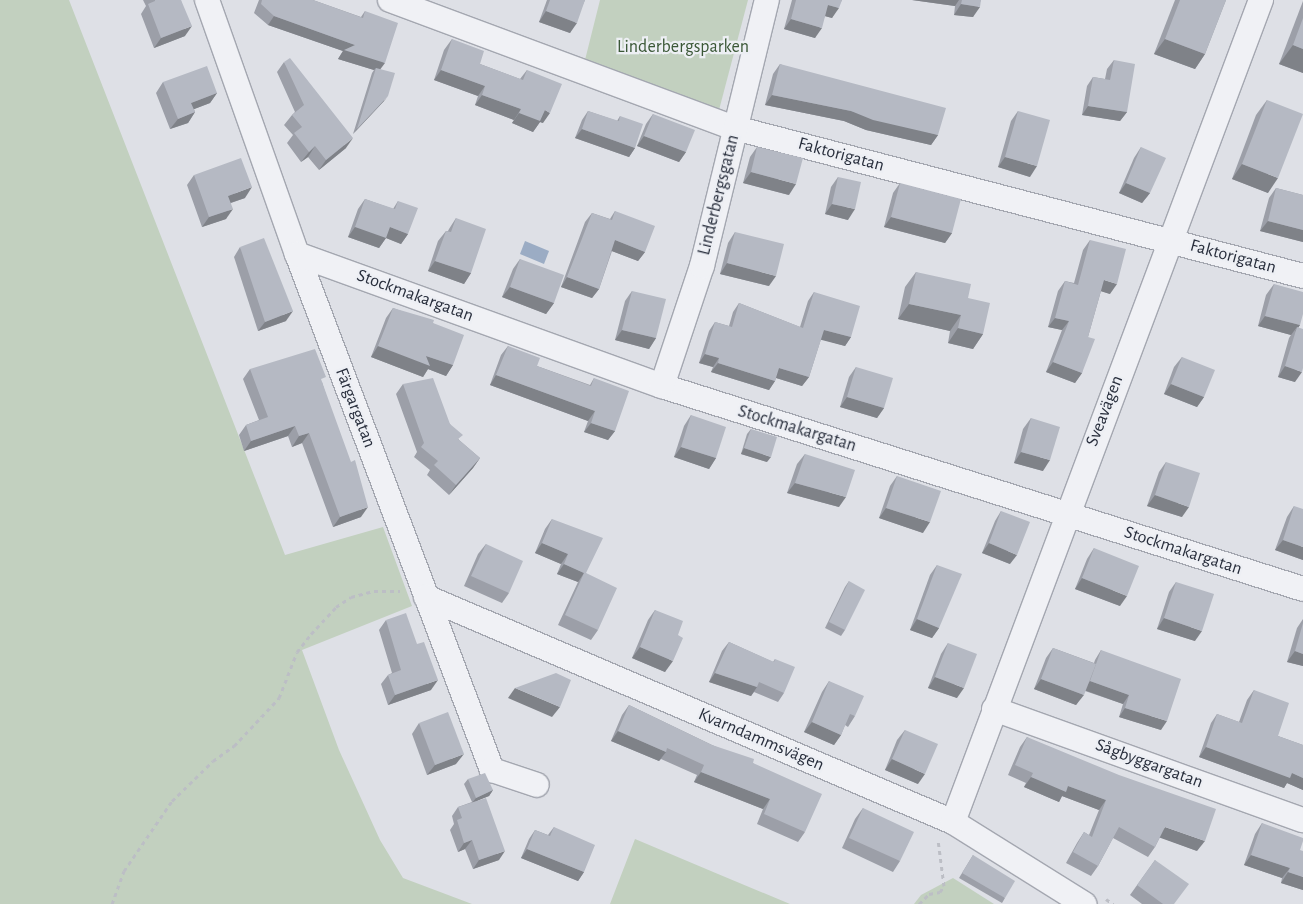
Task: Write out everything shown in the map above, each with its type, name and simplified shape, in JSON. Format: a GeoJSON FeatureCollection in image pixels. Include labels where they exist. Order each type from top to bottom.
{"type":"FeatureCollection","features":[{"type":"Feature","properties":{"kind":"street","name":"Färgargatan"},"geometry":{"type":"LineString","coordinates":[[207,0],[297,254],[492,770],[537,785]]}},
{"type":"Feature","properties":{"kind":"street","name":"Faktorigatan"},"geometry":{"type":"LineString","coordinates":[[390,0],[735,128],[1303,276]]}},
{"type":"Feature","properties":{"kind":"street","name":"Linderbergsgatan"},"geometry":{"type":"LineString","coordinates":[[662,386],[702,266],[767,0]]}},
{"type":"Feature","properties":{"kind":"street","name":"Sveavägen"},"geometry":{"type":"LineString","coordinates":[[945,826],[994,709],[1261,0]]}},
{"type":"Feature","properties":{"kind":"street","name":"Stockmakargatan"},"geometry":{"type":"LineString","coordinates":[[297,254],[662,386],[1303,588]]}},
{"type":"Feature","properties":{"kind":"street","name":"Kvarndammsvägen"},"geometry":{"type":"LineString","coordinates":[[426,597],[945,826],[1092,899]]}},
{"type":"Feature","properties":{"kind":"street","name":"Sågbyggargatan"},"geometry":{"type":"LineString","coordinates":[[994,709],[1303,820]]}},
{"type":"Feature","properties":{"kind":"path"},"geometry":{"type":"LineString","coordinates":[[112,904],[124,872],[172,801],[213,761],[234,746],[279,698],[297,652],[336,607],[351,597],[374,591],[396,590],[426,597]]}},
{"type":"Feature","properties":{"kind":"path"},"geometry":{"type":"LineString","coordinates":[[919,904],[929,894],[940,892],[944,886],[945,826]]}},
{"type":"Feature","properties":{"kind":"path"},"geometry":{"type":"LineString","coordinates":[[1092,899],[1113,904]]}},
{"type":"Feature","properties":{"kind":"green space"},"geometry":{"type":"Polygon","coordinates":[[[0,0],[69,0],[285,555],[383,527],[412,606],[302,650],[339,750],[380,840],[403,878],[472,904],[0,904],[0,0]]]}},
{"type":"Feature","properties":{"kind":"green space","name":"Linderbergsparken"},"geometry":{"type":"Polygon","coordinates":[[[600,0],[748,0],[719,110],[585,60],[600,0]]]}},
{"type":"Feature","properties":{"kind":"green space"},"geometry":{"type":"Polygon","coordinates":[[[635,839],[718,874],[790,904],[610,904],[635,839]]]}},
{"type":"Feature","properties":{"kind":"green space"},"geometry":{"type":"Polygon","coordinates":[[[953,878],[994,904],[914,904],[921,895],[953,878]]]}},
{"type":"Feature","properties":{"kind":"water"},"geometry":{"type":"Polygon","coordinates":[[[525,241],[549,251],[544,264],[520,254],[525,241]]]}},
{"type":"Feature","properties":{"kind":"building"},"geometry":{"type":"Polygon","coordinates":[[[155,0],[181,0],[192,26],[161,38],[148,4],[155,0]]]}},
{"type":"Feature","properties":{"kind":"building"},"geometry":{"type":"Polygon","coordinates":[[[262,0],[313,0],[363,18],[365,11],[398,23],[385,63],[344,50],[355,45],[274,16],[261,4],[262,0]]]}},
{"type":"Feature","properties":{"kind":"building"},"geometry":{"type":"Polygon","coordinates":[[[550,0],[585,0],[577,23],[546,11],[550,0]]]}},
{"type":"Feature","properties":{"kind":"building"},"geometry":{"type":"Polygon","coordinates":[[[796,0],[842,0],[839,8],[828,5],[822,28],[791,19],[796,0]]]}},
{"type":"Feature","properties":{"kind":"building"},"geometry":{"type":"Polygon","coordinates":[[[962,0],[981,0],[980,7],[961,4],[962,0]]]}},
{"type":"Feature","properties":{"kind":"building"},"geometry":{"type":"Polygon","coordinates":[[[1180,0],[1226,0],[1205,54],[1165,39],[1180,0]]]}},
{"type":"Feature","properties":{"kind":"building"},"geometry":{"type":"Polygon","coordinates":[[[1303,18],[1303,49],[1293,45],[1303,18]]]}},
{"type":"Feature","properties":{"kind":"building"},"geometry":{"type":"Polygon","coordinates":[[[452,39],[484,51],[480,64],[523,80],[527,70],[562,84],[550,113],[545,110],[540,121],[519,113],[521,109],[482,95],[485,86],[441,70],[452,39]]]}},
{"type":"Feature","properties":{"kind":"building"},"geometry":{"type":"Polygon","coordinates":[[[290,58],[353,138],[326,160],[315,146],[309,152],[294,133],[302,127],[292,115],[304,105],[284,62],[290,58]]]}},
{"type":"Feature","properties":{"kind":"building"},"geometry":{"type":"Polygon","coordinates":[[[1114,60],[1135,64],[1127,112],[1088,106],[1093,77],[1110,80],[1114,60]]]}},
{"type":"Feature","properties":{"kind":"building"},"geometry":{"type":"Polygon","coordinates":[[[780,64],[946,108],[938,135],[873,120],[851,111],[772,95],[780,64]]]}},
{"type":"Feature","properties":{"kind":"building"},"geometry":{"type":"Polygon","coordinates":[[[207,66],[217,93],[191,103],[195,112],[178,119],[163,82],[207,66]]]}},
{"type":"Feature","properties":{"kind":"building"},"geometry":{"type":"Polygon","coordinates":[[[376,68],[395,73],[388,96],[357,129],[376,68]]]}},
{"type":"Feature","properties":{"kind":"building"},"geometry":{"type":"Polygon","coordinates":[[[1267,100],[1303,114],[1278,178],[1242,164],[1267,100]]]}},
{"type":"Feature","properties":{"kind":"building"},"geometry":{"type":"Polygon","coordinates":[[[588,111],[619,121],[620,116],[643,124],[635,148],[582,129],[588,111]]]}},
{"type":"Feature","properties":{"kind":"building"},"geometry":{"type":"Polygon","coordinates":[[[1018,111],[1050,120],[1037,166],[1005,157],[1018,111]]]}},
{"type":"Feature","properties":{"kind":"building"},"geometry":{"type":"Polygon","coordinates":[[[653,114],[695,130],[686,152],[644,136],[653,114]]]}},
{"type":"Feature","properties":{"kind":"building"},"geometry":{"type":"Polygon","coordinates":[[[757,147],[803,158],[796,184],[751,172],[757,147]]]}},
{"type":"Feature","properties":{"kind":"building"},"geometry":{"type":"Polygon","coordinates":[[[1141,147],[1166,158],[1150,193],[1126,183],[1141,147]]]}},
{"type":"Feature","properties":{"kind":"building"},"geometry":{"type":"Polygon","coordinates":[[[241,158],[252,187],[228,196],[233,209],[209,217],[194,175],[241,158]]]}},
{"type":"Feature","properties":{"kind":"building"},"geometry":{"type":"Polygon","coordinates":[[[838,177],[861,182],[855,209],[832,204],[838,177]]]}},
{"type":"Feature","properties":{"kind":"building"},"geometry":{"type":"Polygon","coordinates":[[[900,183],[961,199],[952,233],[891,217],[900,183]]]}},
{"type":"Feature","properties":{"kind":"building"},"geometry":{"type":"Polygon","coordinates":[[[1276,188],[1303,195],[1303,230],[1268,221],[1276,188]]]}},
{"type":"Feature","properties":{"kind":"building"},"geometry":{"type":"Polygon","coordinates":[[[365,199],[395,209],[398,201],[418,208],[408,234],[390,227],[386,238],[355,227],[365,199]]]}},
{"type":"Feature","properties":{"kind":"building"},"geometry":{"type":"Polygon","coordinates":[[[615,211],[655,226],[645,252],[615,240],[599,289],[567,277],[592,213],[612,220],[615,211]]]}},
{"type":"Feature","properties":{"kind":"building"},"geometry":{"type":"Polygon","coordinates":[[[456,218],[486,229],[471,273],[435,261],[446,231],[451,232],[456,218]]]}},
{"type":"Feature","properties":{"kind":"building"},"geometry":{"type":"Polygon","coordinates":[[[735,232],[784,244],[776,276],[727,263],[735,232]]]}},
{"type":"Feature","properties":{"kind":"building"},"geometry":{"type":"Polygon","coordinates":[[[264,238],[293,311],[265,322],[240,247],[264,238]]]}},
{"type":"Feature","properties":{"kind":"building"},"geometry":{"type":"Polygon","coordinates":[[[1090,240],[1126,249],[1117,284],[1104,280],[1088,337],[1095,339],[1082,373],[1053,362],[1069,321],[1055,318],[1065,281],[1078,285],[1090,240]]]}},
{"type":"Feature","properties":{"kind":"building"},"geometry":{"type":"Polygon","coordinates":[[[520,259],[564,275],[554,303],[510,287],[520,259]]]}},
{"type":"Feature","properties":{"kind":"building"},"geometry":{"type":"Polygon","coordinates":[[[916,272],[971,284],[968,298],[990,303],[983,334],[958,328],[961,315],[909,304],[916,272]]]}},
{"type":"Feature","properties":{"kind":"building"},"geometry":{"type":"Polygon","coordinates":[[[1274,284],[1303,292],[1303,314],[1300,325],[1265,316],[1274,284]]]}},
{"type":"Feature","properties":{"kind":"building"},"geometry":{"type":"Polygon","coordinates":[[[632,291],[666,299],[656,338],[622,330],[632,291]]]}},
{"type":"Feature","properties":{"kind":"building"},"geometry":{"type":"Polygon","coordinates":[[[814,292],[860,306],[851,337],[824,330],[809,377],[779,368],[775,381],[718,363],[719,358],[705,354],[715,322],[732,327],[739,303],[803,328],[814,292]]]}},
{"type":"Feature","properties":{"kind":"building"},"geometry":{"type":"Polygon","coordinates":[[[393,308],[434,320],[433,323],[464,335],[453,365],[426,356],[430,366],[378,346],[393,308]]]}},
{"type":"Feature","properties":{"kind":"building"},"geometry":{"type":"Polygon","coordinates":[[[1297,327],[1303,329],[1302,372],[1285,366],[1297,327]]]}},
{"type":"Feature","properties":{"kind":"building"},"geometry":{"type":"Polygon","coordinates":[[[508,346],[540,358],[537,366],[591,386],[594,378],[629,391],[615,431],[591,423],[595,411],[496,375],[508,346]]]}},
{"type":"Feature","properties":{"kind":"building"},"geometry":{"type":"Polygon","coordinates":[[[315,349],[326,377],[321,379],[351,462],[355,460],[368,507],[340,517],[309,433],[299,436],[295,426],[251,441],[246,425],[268,417],[250,369],[315,349]]]}},
{"type":"Feature","properties":{"kind":"building"},"geometry":{"type":"Polygon","coordinates":[[[1182,357],[1215,370],[1204,397],[1171,384],[1182,357]]]}},
{"type":"Feature","properties":{"kind":"building"},"geometry":{"type":"Polygon","coordinates":[[[856,367],[893,378],[884,408],[847,397],[856,367]]]}},
{"type":"Feature","properties":{"kind":"building"},"geometry":{"type":"Polygon","coordinates":[[[433,378],[450,424],[463,435],[458,439],[480,458],[456,485],[434,465],[438,461],[421,447],[424,443],[403,384],[433,378]]]}},
{"type":"Feature","properties":{"kind":"building"},"geometry":{"type":"Polygon","coordinates":[[[691,415],[726,427],[716,458],[681,447],[691,415]]]}},
{"type":"Feature","properties":{"kind":"building"},"geometry":{"type":"Polygon","coordinates":[[[1031,418],[1060,427],[1050,460],[1021,452],[1031,418]]]}},
{"type":"Feature","properties":{"kind":"building"},"geometry":{"type":"Polygon","coordinates":[[[751,429],[777,437],[771,457],[744,448],[751,429]]]}},
{"type":"Feature","properties":{"kind":"building"},"geometry":{"type":"Polygon","coordinates":[[[805,454],[855,470],[846,497],[795,483],[805,454]]]}},
{"type":"Feature","properties":{"kind":"building"},"geometry":{"type":"Polygon","coordinates":[[[1166,462],[1200,473],[1189,507],[1155,495],[1166,462]]]}},
{"type":"Feature","properties":{"kind":"building"},"geometry":{"type":"Polygon","coordinates":[[[897,476],[941,491],[930,522],[886,508],[897,476]]]}},
{"type":"Feature","properties":{"kind":"building"},"geometry":{"type":"Polygon","coordinates":[[[1294,506],[1303,509],[1303,547],[1283,540],[1294,506]]]}},
{"type":"Feature","properties":{"kind":"building"},"geometry":{"type":"Polygon","coordinates":[[[1001,511],[1030,522],[1017,555],[989,543],[1001,511]]]}},
{"type":"Feature","properties":{"kind":"building"},"geometry":{"type":"Polygon","coordinates":[[[552,519],[603,538],[586,573],[617,588],[598,630],[565,615],[584,573],[564,564],[568,554],[542,543],[552,519]]]}},
{"type":"Feature","properties":{"kind":"building"},"geometry":{"type":"Polygon","coordinates":[[[486,544],[523,561],[509,593],[471,576],[486,544]]]}},
{"type":"Feature","properties":{"kind":"building"},"geometry":{"type":"Polygon","coordinates":[[[1094,548],[1139,566],[1127,596],[1082,578],[1094,548]]]}},
{"type":"Feature","properties":{"kind":"building"},"geometry":{"type":"Polygon","coordinates":[[[937,565],[962,574],[939,628],[917,619],[937,565]]]}},
{"type":"Feature","properties":{"kind":"building"},"geometry":{"type":"Polygon","coordinates":[[[849,581],[865,590],[845,630],[829,622],[849,581]]]}},
{"type":"Feature","properties":{"kind":"building"},"geometry":{"type":"Polygon","coordinates":[[[1176,582],[1214,594],[1202,631],[1164,618],[1176,582]]]}},
{"type":"Feature","properties":{"kind":"building"},"geometry":{"type":"Polygon","coordinates":[[[655,610],[683,621],[678,635],[683,638],[673,661],[640,647],[655,610]]]}},
{"type":"Feature","properties":{"kind":"building"},"geometry":{"type":"Polygon","coordinates":[[[406,613],[417,644],[424,642],[438,680],[395,695],[388,675],[401,670],[386,620],[406,613]]]}},
{"type":"Feature","properties":{"kind":"building"},"geometry":{"type":"Polygon","coordinates":[[[1303,623],[1303,654],[1295,651],[1303,623]]]}},
{"type":"Feature","properties":{"kind":"building"},"geometry":{"type":"Polygon","coordinates":[[[729,642],[774,662],[775,659],[795,667],[784,693],[759,682],[757,687],[715,673],[729,642]]]}},
{"type":"Feature","properties":{"kind":"building"},"geometry":{"type":"Polygon","coordinates":[[[948,643],[977,654],[964,688],[935,677],[948,643]]]}},
{"type":"Feature","properties":{"kind":"building"},"geometry":{"type":"Polygon","coordinates":[[[1053,648],[1096,664],[1084,695],[1041,679],[1053,648]]]}},
{"type":"Feature","properties":{"kind":"building"},"geometry":{"type":"Polygon","coordinates":[[[1101,650],[1181,679],[1167,721],[1125,708],[1129,695],[1090,681],[1101,650]]]}},
{"type":"Feature","properties":{"kind":"building"},"geometry":{"type":"Polygon","coordinates":[[[556,673],[571,680],[560,707],[515,688],[556,673]]]}},
{"type":"Feature","properties":{"kind":"building"},"geometry":{"type":"Polygon","coordinates":[[[829,681],[864,696],[855,716],[850,714],[841,735],[812,722],[829,681]]]}},
{"type":"Feature","properties":{"kind":"building"},"geometry":{"type":"Polygon","coordinates":[[[1254,690],[1289,703],[1278,736],[1303,745],[1303,778],[1292,773],[1290,778],[1206,747],[1217,714],[1242,723],[1254,690]]]}},
{"type":"Feature","properties":{"kind":"building"},"geometry":{"type":"Polygon","coordinates":[[[629,705],[712,745],[754,759],[753,763],[822,794],[805,832],[764,814],[770,799],[701,772],[704,765],[667,748],[666,752],[618,731],[629,705]]]}},
{"type":"Feature","properties":{"kind":"building"},"geometry":{"type":"Polygon","coordinates":[[[448,712],[464,754],[435,765],[419,723],[448,712]]]}},
{"type":"Feature","properties":{"kind":"building"},"geometry":{"type":"Polygon","coordinates":[[[905,730],[938,744],[925,774],[892,759],[905,730]]]}},
{"type":"Feature","properties":{"kind":"building"},"geometry":{"type":"Polygon","coordinates":[[[1027,737],[1119,775],[1216,809],[1205,841],[1165,827],[1155,847],[1119,827],[1098,866],[1073,852],[1084,832],[1092,837],[1106,800],[1068,786],[1066,792],[1031,777],[1033,773],[1015,765],[1027,737]]]}},
{"type":"Feature","properties":{"kind":"building"},"geometry":{"type":"Polygon","coordinates":[[[485,773],[493,790],[476,798],[468,779],[485,773]]]}},
{"type":"Feature","properties":{"kind":"building"},"geometry":{"type":"Polygon","coordinates":[[[486,798],[505,851],[479,860],[472,840],[464,843],[457,820],[462,818],[458,807],[486,798]]]}},
{"type":"Feature","properties":{"kind":"building"},"geometry":{"type":"Polygon","coordinates":[[[863,808],[914,832],[900,861],[849,838],[863,808]]]}},
{"type":"Feature","properties":{"kind":"building"},"geometry":{"type":"Polygon","coordinates":[[[1262,823],[1303,838],[1300,850],[1303,851],[1303,877],[1288,872],[1290,868],[1251,855],[1262,823]]]}},
{"type":"Feature","properties":{"kind":"building"},"geometry":{"type":"Polygon","coordinates":[[[554,827],[595,845],[584,872],[527,849],[535,830],[550,836],[554,827]]]}},
{"type":"Feature","properties":{"kind":"building"},"geometry":{"type":"Polygon","coordinates":[[[973,855],[1015,881],[1005,898],[962,873],[973,855]]]}},
{"type":"Feature","properties":{"kind":"building"},"geometry":{"type":"Polygon","coordinates":[[[1155,860],[1189,884],[1174,904],[1163,904],[1137,885],[1155,860]]]}}]}
